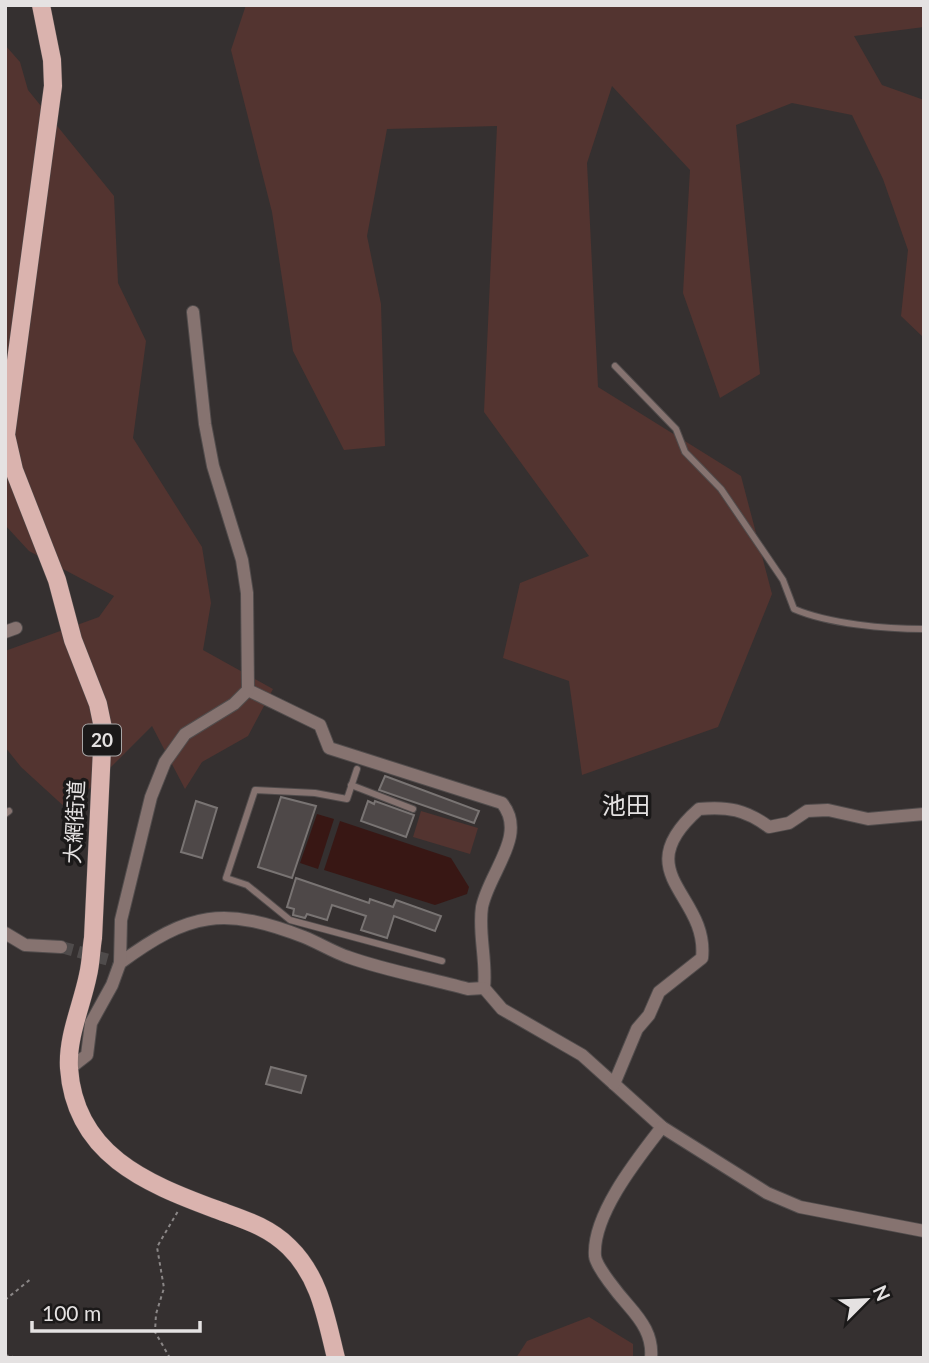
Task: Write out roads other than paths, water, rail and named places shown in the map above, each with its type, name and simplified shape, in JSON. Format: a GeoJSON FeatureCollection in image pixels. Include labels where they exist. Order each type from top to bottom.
{"type":"FeatureCollection","features":[{"type":"Feature","properties":{"kind":"main road","name":"大網街道"},"geometry":{"type":"LineString","coordinates":[[41,5],[52,61],[53,86],[6,435],[14,470],[57,580],[74,640],[98,704],[103,728],[93,938],[89,972],[70,1046],[69,1069],[82,1117],[95,1140],[127,1169],[183,1197],[261,1226],[290,1248],[311,1275],[336,1358]]}},
{"type":"Feature","properties":{"kind":"street"},"geometry":{"type":"LineString","coordinates":[[69,1069],[87,1055],[91,1023],[112,985],[120,962],[121,920],[151,797],[166,762],[185,734],[234,704],[248,690],[247,593],[242,560],[213,466],[205,425],[193,312]]}},
{"type":"Feature","properties":{"kind":"street"},"geometry":{"type":"LineString","coordinates":[[248,690],[320,724],[329,748],[502,803],[511,814],[514,830],[487,889],[482,910],[486,967],[484,988],[502,1009],[582,1055],[662,1127],[767,1193],[800,1208],[924,1231]]}},
{"type":"Feature","properties":{"kind":"street"},"geometry":{"type":"LineString","coordinates":[[614,1084],[637,1029],[649,1015],[659,992],[702,958],[699,932],[673,880],[667,853],[671,839],[699,809],[722,807],[749,812],[769,827],[789,823],[807,811],[828,810],[868,819],[924,814]]}},
{"type":"Feature","properties":{"kind":"street"},"geometry":{"type":"LineString","coordinates":[[120,962],[164,933],[191,921],[215,917],[254,920],[310,932],[349,957],[468,989],[484,988]]}},
{"type":"Feature","properties":{"kind":"street"},"geometry":{"type":"LineString","coordinates":[[5,933],[25,945],[61,947]]}},
{"type":"Feature","properties":{"kind":"street"},"geometry":{"type":"LineString","coordinates":[[651,1358],[651,1338],[641,1319],[620,1296],[595,1258],[597,1233],[609,1207],[637,1160],[662,1127]]}},
{"type":"Feature","properties":{"kind":"lane"},"geometry":{"type":"LineString","coordinates":[[615,366],[676,429],[685,452],[721,489],[783,580],[794,609],[809,616],[898,629],[924,628]]}},
{"type":"Feature","properties":{"kind":"lane"},"geometry":{"type":"LineString","coordinates":[[357,769],[347,799],[314,793],[255,790],[226,878],[247,885],[290,920],[310,932],[442,961]]}},
{"type":"Feature","properties":{"kind":"lane"},"geometry":{"type":"LineString","coordinates":[[351,785],[413,809]]}},
{"type":"Feature","properties":{"kind":"tunnel"},"geometry":{"type":"LineString","coordinates":[[61,947],[120,963]]}},
{"type":"Feature","properties":{"kind":"district","name":"池田"},"geometry":{"type":"Point","coordinates":[626,806]}}]}
